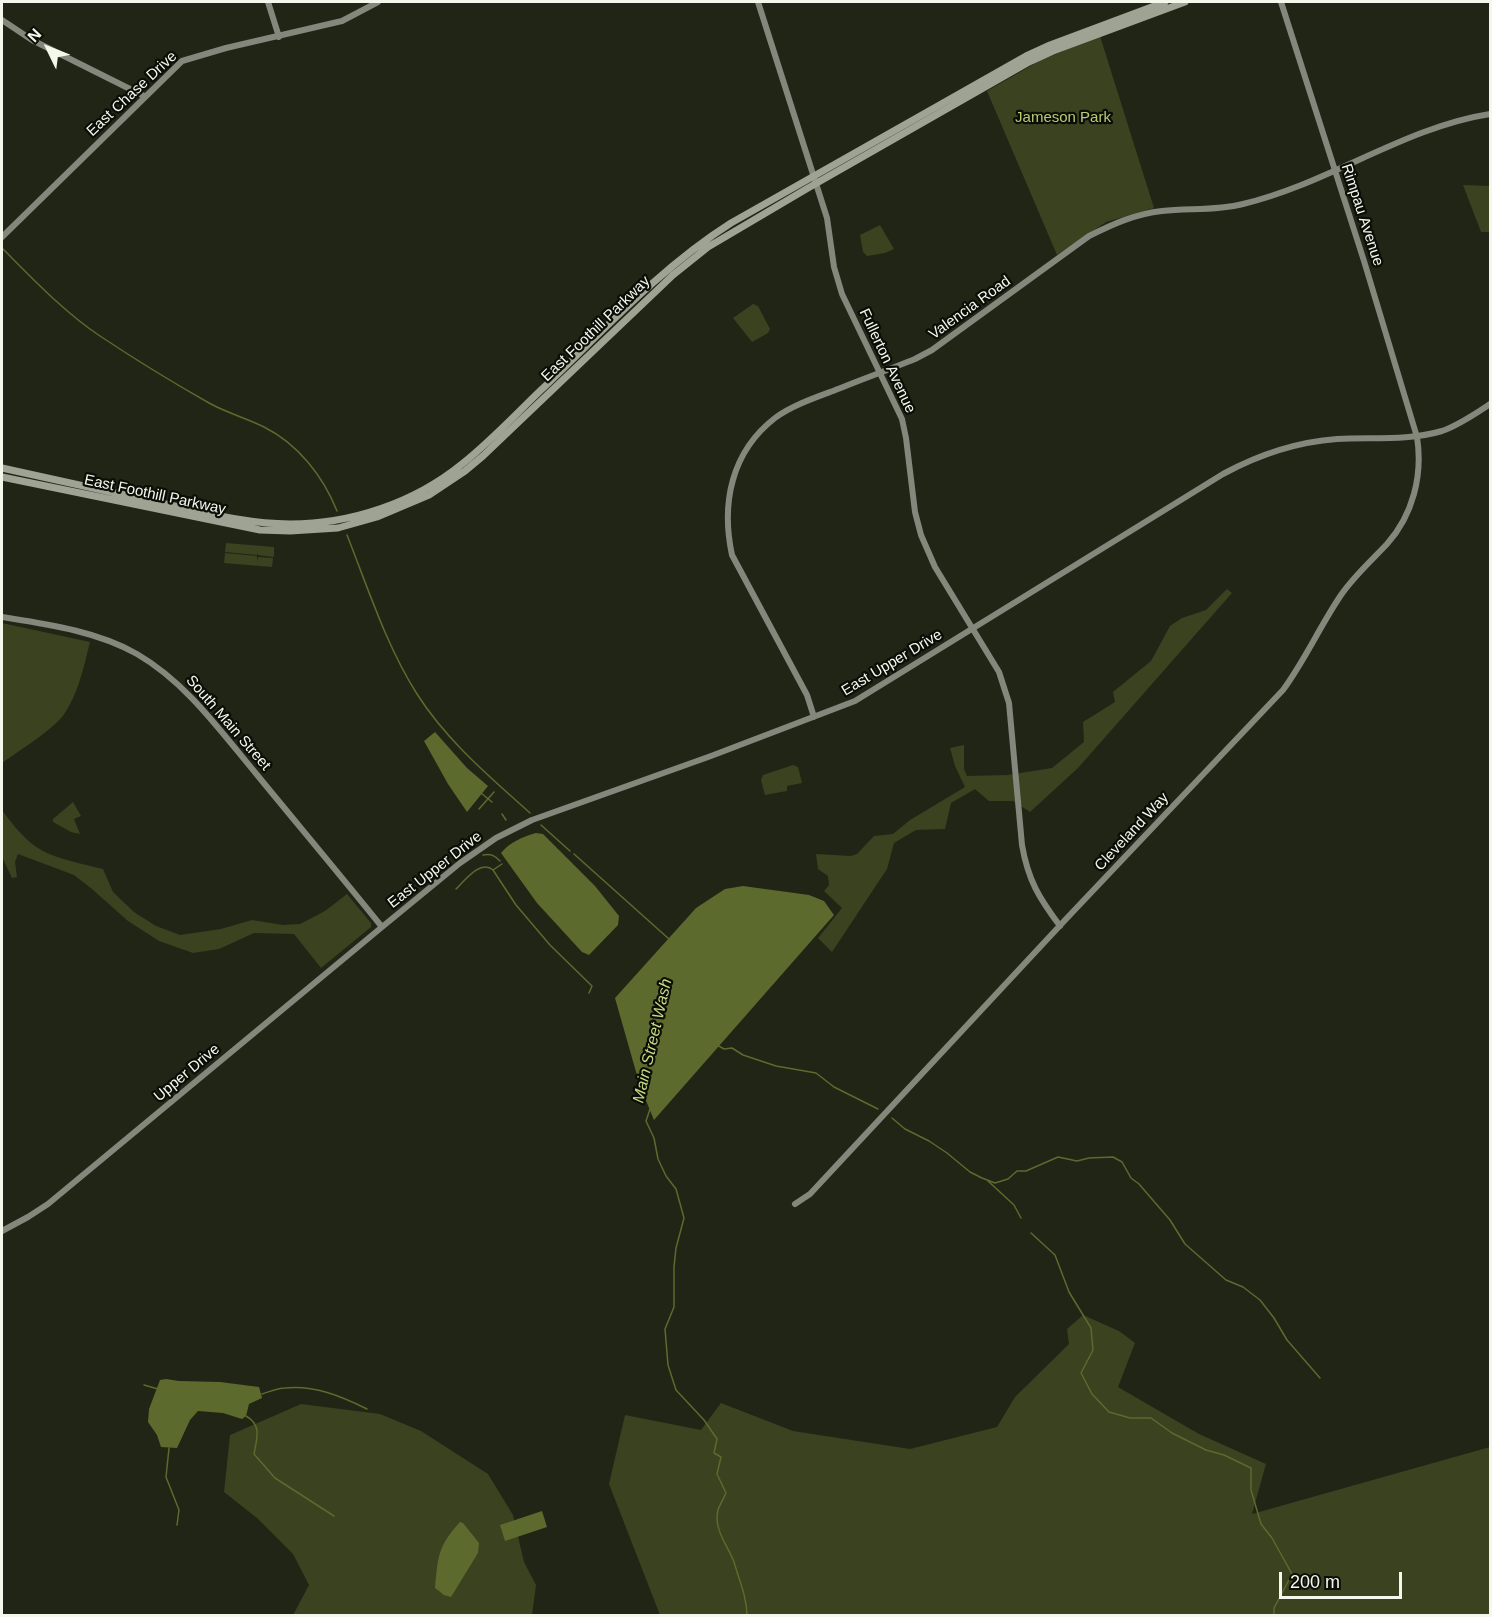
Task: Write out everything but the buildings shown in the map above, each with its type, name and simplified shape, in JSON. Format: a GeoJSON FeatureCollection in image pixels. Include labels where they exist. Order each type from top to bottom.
{"type":"FeatureCollection","features":[{"type":"Feature","properties":{"kind":"main road"},"geometry":{"type":"LineString","coordinates":[[268,2],[279,37]]}},
{"type":"Feature","properties":{"kind":"main road","name":"East Chase Drive"},"geometry":{"type":"LineString","coordinates":[[2,237],[176,65],[188,57],[342,21],[378,2]]}},
{"type":"Feature","properties":{"kind":"main road","name":"Fullerton Avenue"},"geometry":{"type":"LineString","coordinates":[[758,2],[827,218],[834,267],[842,294],[881,372],[904,429],[915,512],[921,535],[935,567],[999,672],[1009,704],[1026,867],[1039,896],[1060,926]]}},
{"type":"Feature","properties":{"kind":"main road","name":"East Foothill Parkway"},"geometry":{"type":"LineString","coordinates":[[2,477],[260,530],[338,528],[398,510],[446,484],[483,456],[690,260],[734,230],[815,179],[1026,56],[1165,2]]}},
{"type":"Feature","properties":{"kind":"main road","name":"East Foothill Parkway"},"geometry":{"type":"LineString","coordinates":[[2,468],[238,519],[290,524],[316,523],[375,511],[414,495],[442,479],[478,451],[685,255],[731,223],[1053,51],[1185,2]]}},
{"type":"Feature","properties":{"kind":"main road","name":"Rimpau Avenue"},"geometry":{"type":"LineString","coordinates":[[1281,2],[1417,437]]}},
{"type":"Feature","properties":{"kind":"main road"},"geometry":{"type":"LineString","coordinates":[[2,20],[32,39],[144,96]]}},
{"type":"Feature","properties":{"kind":"main road","name":"Valencia Road"},"geometry":{"type":"LineString","coordinates":[[814,717],[807,696],[732,555],[728,535],[727,507],[732,481],[742,458],[754,439],[775,418],[806,401],[915,359],[932,350],[1089,236],[1116,223],[1163,211],[1223,208],[1244,204],[1335,171],[1441,126],[1491,114]]}},
{"type":"Feature","properties":{"kind":"main road"},"geometry":{"type":"LineString","coordinates":[[1417,437],[1444,430],[1491,404]]}},
{"type":"Feature","properties":{"kind":"main road","name":"East Upper Drive"},"geometry":{"type":"LineString","coordinates":[[382,927],[468,857],[496,838],[532,820],[855,701],[1243,463],[1265,454],[1313,442],[1335,439],[1417,437]]}},
{"type":"Feature","properties":{"kind":"main road","name":"Cleveland Way"},"geometry":{"type":"LineString","coordinates":[[795,1204],[810,1194],[1286,686],[1343,592],[1388,542],[1408,511],[1418,480],[1417,437]]}},
{"type":"Feature","properties":{"kind":"main road"},"geometry":{"type":"LineString","coordinates":[[57,489],[62,485],[87,491],[108,492]]}},
{"type":"Feature","properties":{"kind":"main road","name":"South Main Street"},"geometry":{"type":"LineString","coordinates":[[2,616],[79,632],[118,644],[151,663],[175,681],[233,745],[382,927]]}},
{"type":"Feature","properties":{"kind":"main road","name":"Upper Drive"},"geometry":{"type":"LineString","coordinates":[[2,1231],[48,1204],[382,927]]}},
{"type":"Feature","properties":{"kind":"green space","name":"Jameson Park"},"geometry":{"type":"Polygon","coordinates":[[[1100,36],[1154,208],[1106,222],[1057,255],[987,91],[1041,60],[1100,36]]]}},
{"type":"Feature","properties":{"kind":"green space"},"geometry":{"type":"Polygon","coordinates":[[[1463,185],[1490,186],[1490,232],[1481,232],[1463,185]]]}},
{"type":"Feature","properties":{"kind":"green space"},"geometry":{"type":"Polygon","coordinates":[[[880,225],[894,249],[867,256],[863,252],[860,235],[880,225]]]}},
{"type":"Feature","properties":{"kind":"green space"},"geometry":{"type":"Polygon","coordinates":[[[753,304],[758,306],[770,329],[768,333],[752,342],[733,318],[753,304]]]}},
{"type":"Feature","properties":{"kind":"green space"},"geometry":{"type":"Polygon","coordinates":[[[226,543],[274,547],[274,557],[258,555],[258,553],[257,555],[225,552],[226,543]]]}},
{"type":"Feature","properties":{"kind":"green space"},"geometry":{"type":"Polygon","coordinates":[[[225,553],[257,556],[257,562],[258,557],[273,558],[272,567],[224,563],[225,553]]]}},
{"type":"Feature","properties":{"kind":"green space"},"geometry":{"type":"Polygon","coordinates":[[[1227,589],[1232,593],[1078,768],[1030,812],[1013,801],[989,801],[975,789],[951,803],[945,829],[916,830],[894,843],[887,869],[832,952],[818,938],[842,908],[824,891],[829,885],[828,876],[818,869],[816,854],[851,856],[857,854],[874,836],[893,834],[910,820],[965,787],[950,748],[964,745],[964,769],[967,776],[1008,775],[1052,768],[1084,742],[1083,722],[1115,702],[1113,692],[1151,661],[1170,626],[1182,618],[1206,610],[1227,589]]]}},
{"type":"Feature","properties":{"kind":"green space"},"geometry":{"type":"Polygon","coordinates":[[[2,623],[90,642],[83,671],[68,709],[56,724],[2,763],[2,623]]]}},
{"type":"Feature","properties":{"kind":"green space"},"geometry":{"type":"Polygon","coordinates":[[[793,765],[798,767],[802,783],[787,786],[787,791],[765,795],[761,780],[763,775],[793,765]]]}},
{"type":"Feature","properties":{"kind":"green space"},"geometry":{"type":"Polygon","coordinates":[[[73,802],[81,816],[74,819],[80,834],[71,832],[53,822],[53,819],[73,802]]]}},
{"type":"Feature","properties":{"kind":"green space"},"geometry":{"type":"Polygon","coordinates":[[[2,810],[31,843],[57,857],[103,869],[113,892],[134,912],[156,926],[180,935],[221,929],[252,920],[283,925],[300,924],[325,911],[347,894],[371,923],[371,927],[321,968],[294,934],[254,933],[219,949],[193,953],[159,941],[128,921],[74,875],[18,854],[15,862],[17,877],[12,878],[2,857],[2,810]]]}},
{"type":"Feature","properties":{"kind":"green space"},"geometry":{"type":"Polygon","coordinates":[[[1083,1315],[1119,1331],[1135,1343],[1118,1387],[1199,1434],[1266,1464],[1252,1514],[1490,1447],[1490,1615],[660,1615],[609,1484],[625,1415],[701,1430],[721,1403],[793,1431],[910,1449],[997,1427],[1015,1397],[1069,1344],[1067,1329],[1083,1315]]]}},
{"type":"Feature","properties":{"kind":"green space"},"geometry":{"type":"Polygon","coordinates":[[[301,1404],[380,1414],[421,1431],[488,1474],[513,1515],[524,1562],[536,1585],[532,1615],[293,1615],[309,1585],[293,1554],[257,1518],[224,1492],[230,1435],[301,1404]]]}},
{"type":"Feature","properties":{"kind":"water"},"geometry":{"type":"Polygon","coordinates":[[[435,732],[467,768],[488,786],[467,812],[424,741],[435,732]]]}},
{"type":"Feature","properties":{"kind":"water"},"geometry":{"type":"Polygon","coordinates":[[[536,833],[543,834],[595,886],[619,916],[618,925],[589,955],[582,952],[537,903],[501,853],[517,840],[536,833]]]}},
{"type":"Feature","properties":{"kind":"water"},"geometry":{"type":"Polygon","coordinates":[[[743,886],[809,895],[824,901],[834,915],[654,1120],[640,1086],[615,998],[696,908],[725,889],[743,886]]]}},
{"type":"Feature","properties":{"kind":"water"},"geometry":{"type":"Polygon","coordinates":[[[160,1380],[259,1387],[262,1398],[249,1404],[246,1416],[242,1419],[223,1413],[198,1411],[190,1420],[177,1448],[161,1447],[157,1435],[148,1422],[149,1409],[160,1380]]]}},
{"type":"Feature","properties":{"kind":"water"},"geometry":{"type":"Polygon","coordinates":[[[542,1511],[547,1527],[505,1541],[500,1525],[542,1511]]]}},
{"type":"Feature","properties":{"kind":"water"},"geometry":{"type":"Polygon","coordinates":[[[460,1522],[479,1543],[478,1553],[451,1597],[435,1588],[437,1568],[443,1545],[460,1522]]]}},
{"type":"Feature","properties":{"kind":"waterway"},"geometry":{"type":"LineString","coordinates":[[2,248],[61,306],[100,336],[209,403],[264,427],[288,442],[317,474],[337,511]]}},
{"type":"Feature","properties":{"kind":"waterway"},"geometry":{"type":"LineString","coordinates":[[347,535],[387,636],[417,694],[455,743],[530,813]]}},
{"type":"Feature","properties":{"kind":"waterway"},"geometry":{"type":"LineString","coordinates":[[479,809],[494,792]]}},
{"type":"Feature","properties":{"kind":"waterway"},"geometry":{"type":"LineString","coordinates":[[481,793],[492,802]]}},
{"type":"Feature","properties":{"kind":"waterway"},"geometry":{"type":"LineString","coordinates":[[502,814],[506,820]]}},
{"type":"Feature","properties":{"kind":"waterway"},"geometry":{"type":"LineString","coordinates":[[541,825],[570,851]]}},
{"type":"Feature","properties":{"kind":"waterway"},"geometry":{"type":"LineString","coordinates":[[574,854],[669,939]]}},
{"type":"Feature","properties":{"kind":"waterway"},"geometry":{"type":"LineString","coordinates":[[483,855],[493,855],[500,861]]}},
{"type":"Feature","properties":{"kind":"waterway"},"geometry":{"type":"LineString","coordinates":[[456,889],[478,869],[488,867],[493,870],[502,864]]}},
{"type":"Feature","properties":{"kind":"waterway"},"geometry":{"type":"LineString","coordinates":[[493,870],[516,905],[550,945],[592,986],[589,993]]}},
{"type":"Feature","properties":{"kind":"waterway"},"geometry":{"type":"LineString","coordinates":[[717,1045],[724,1049],[732,1048],[743,1055],[776,1066],[816,1073],[834,1087],[878,1109]]}},
{"type":"Feature","properties":{"kind":"waterway","name":"Main Street Wash"},"geometry":{"type":"LineString","coordinates":[[650,1109],[646,1121],[654,1138],[658,1159],[666,1176],[676,1189],[684,1218],[676,1248],[674,1307],[665,1329],[668,1365],[676,1390],[704,1420],[717,1439],[714,1453],[721,1457],[717,1474],[726,1493],[718,1510],[718,1524],[734,1562],[744,1595],[747,1616]]}},
{"type":"Feature","properties":{"kind":"waterway"},"geometry":{"type":"LineString","coordinates":[[892,1118],[905,1129],[947,1153],[970,1172],[995,1183],[1008,1179],[1017,1171],[1026,1171],[1058,1157],[1077,1161],[1113,1157],[1122,1162],[1131,1178],[1170,1220],[1185,1244],[1226,1280],[1243,1287],[1260,1300],[1287,1340],[1320,1378]]}},
{"type":"Feature","properties":{"kind":"waterway"},"geometry":{"type":"LineString","coordinates":[[988,1181],[1014,1205],[1021,1218]]}},
{"type":"Feature","properties":{"kind":"waterway"},"geometry":{"type":"LineString","coordinates":[[1031,1233],[1055,1255],[1069,1292],[1091,1328],[1093,1350],[1081,1373],[1092,1394],[1109,1412],[1130,1418],[1151,1418],[1172,1433],[1251,1468],[1251,1490],[1261,1524],[1272,1538],[1292,1574],[1274,1608],[1274,1616]]}},
{"type":"Feature","properties":{"kind":"waterway"},"geometry":{"type":"LineString","coordinates":[[144,1385],[158,1389]]}},
{"type":"Feature","properties":{"kind":"waterway"},"geometry":{"type":"LineString","coordinates":[[262,1394],[282,1388],[306,1388],[337,1396],[367,1409]]}},
{"type":"Feature","properties":{"kind":"waterway"},"geometry":{"type":"LineString","coordinates":[[246,1416],[254,1423],[257,1432],[254,1454],[275,1478],[334,1516]]}},
{"type":"Feature","properties":{"kind":"waterway"},"geometry":{"type":"LineString","coordinates":[[169,1448],[166,1477],[179,1510],[177,1525]]}}]}
